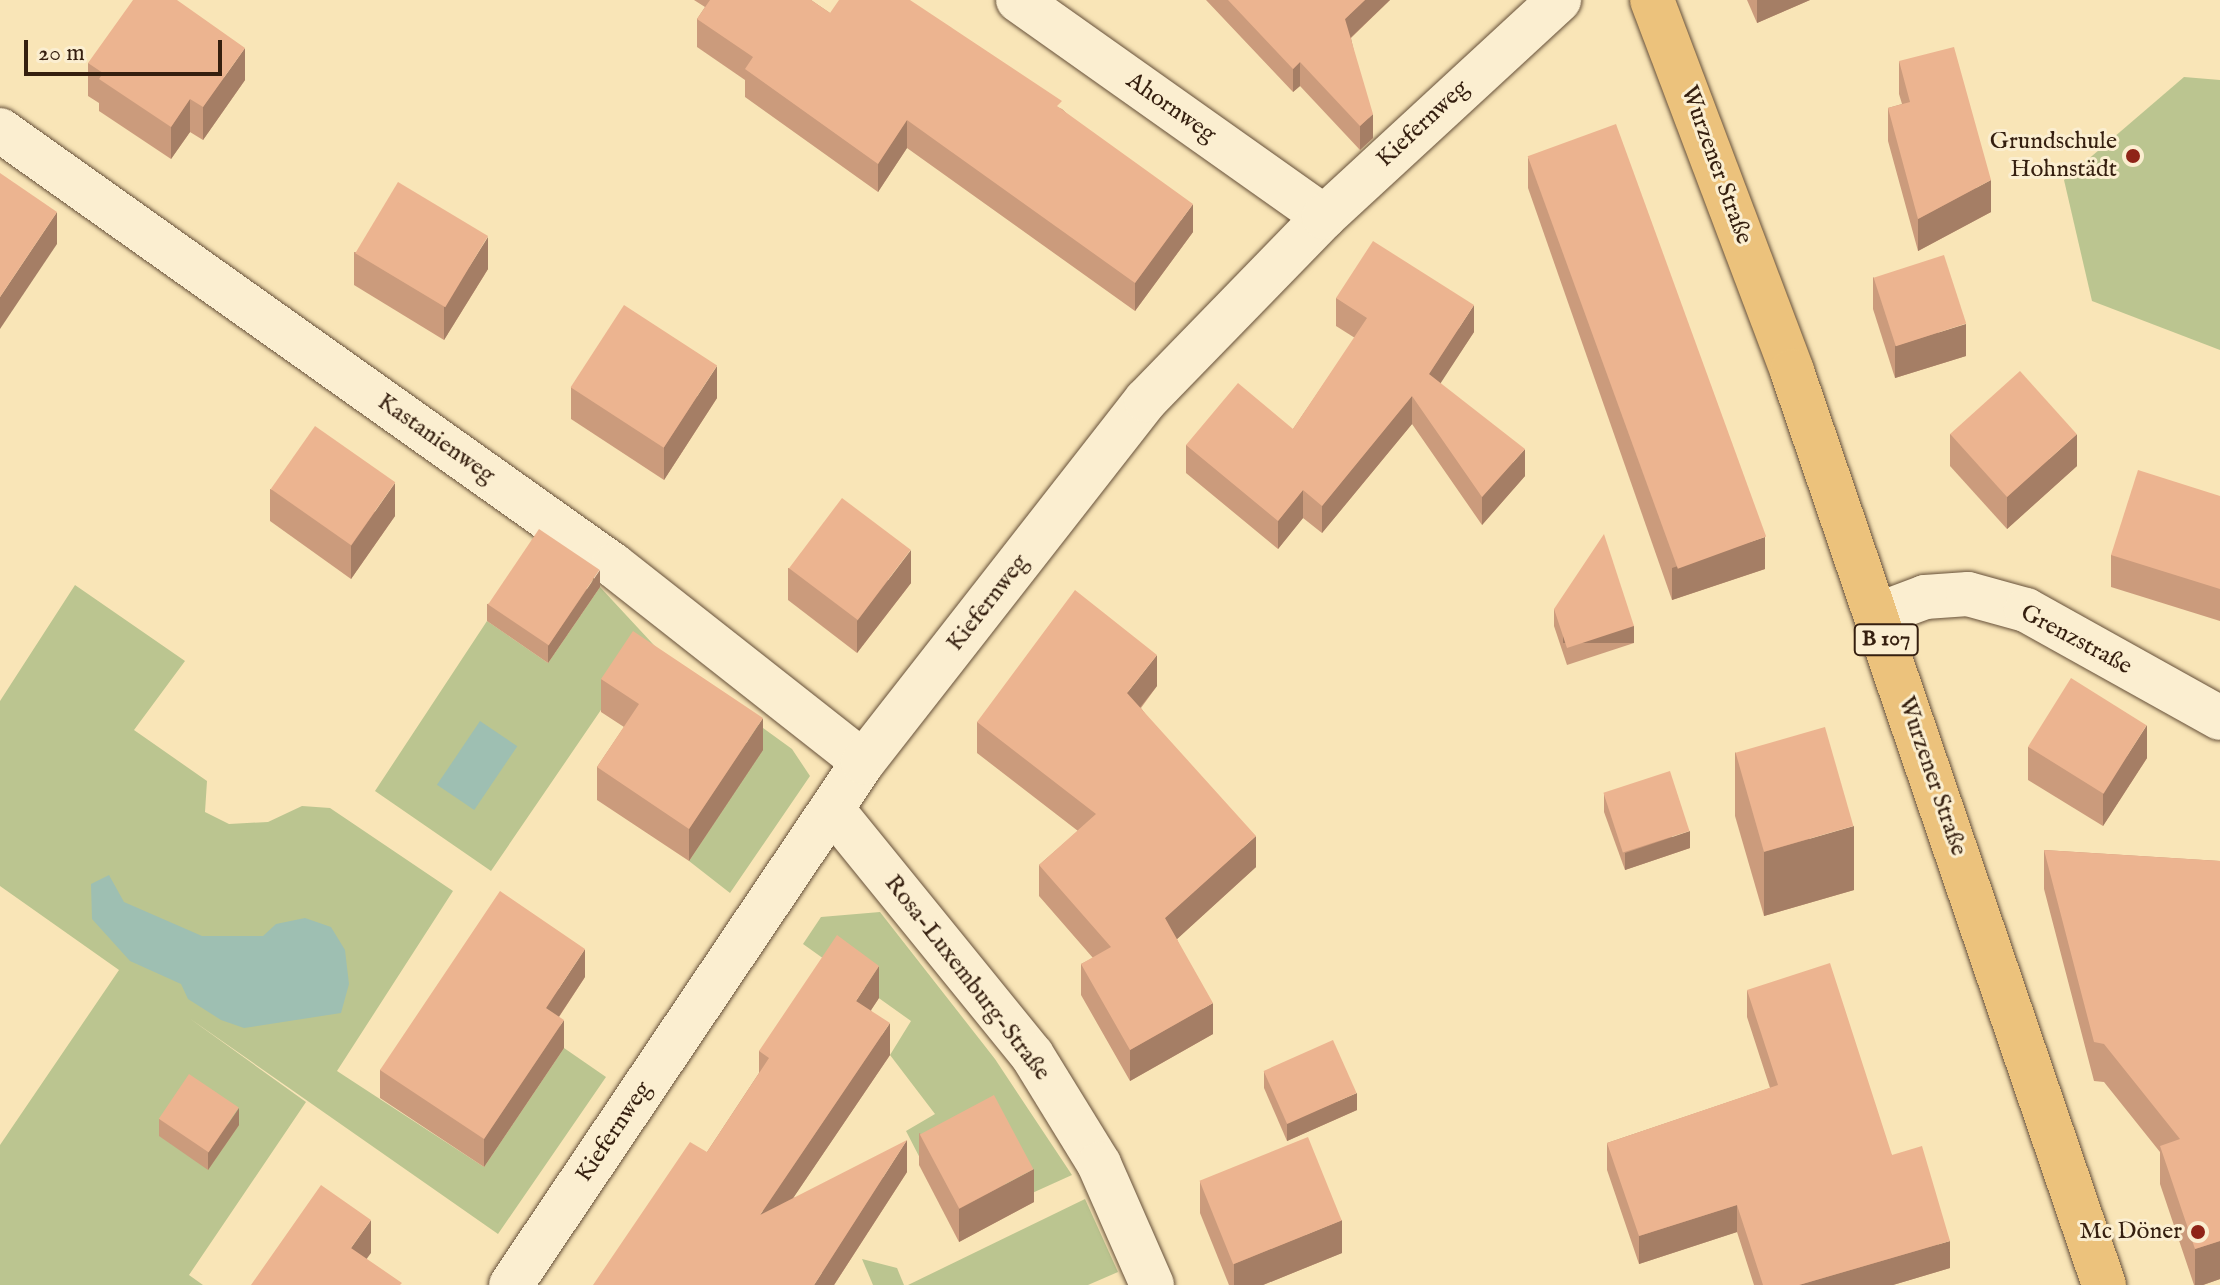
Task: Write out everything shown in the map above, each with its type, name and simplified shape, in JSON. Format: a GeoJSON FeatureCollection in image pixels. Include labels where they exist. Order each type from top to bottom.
{"type":"FeatureCollection","features":[{"type":"Feature","properties":{"kind":"main road","name":"Wurzener Straße"},"geometry":{"type":"LineString","coordinates":[[1652,0],[1877,615],[2104,1285]]}},
{"type":"Feature","properties":{"kind":"street","name":"Ahornweg"},"geometry":{"type":"LineString","coordinates":[[1018,0],[1324,217]]}},
{"type":"Feature","properties":{"kind":"street","name":"Kiefernweg"},"geometry":{"type":"LineString","coordinates":[[511,1285],[863,762],[1146,400],[1324,217],[1559,0]]}},
{"type":"Feature","properties":{"kind":"street","name":"Kastanienweg"},"geometry":{"type":"LineString","coordinates":[[0,130],[613,565],[863,762]]}},
{"type":"Feature","properties":{"kind":"street","name":"Grenzstraße"},"geometry":{"type":"LineString","coordinates":[[1877,615],[1925,597],[1968,594],[2026,610],[2220,718]]}},
{"type":"Feature","properties":{"kind":"street","name":"Rosa-Luxemburg-Straße"},"geometry":{"type":"LineString","coordinates":[[832,809],[1032,1055],[1099,1164],[1152,1285]]}},
{"type":"Feature","properties":{"kind":"green space"},"geometry":{"type":"Polygon","coordinates":[[[2184,77],[2220,80],[2220,350],[2092,301],[2064,180],[2184,77]]]}},
{"type":"Feature","properties":{"kind":"green space"},"geometry":{"type":"Polygon","coordinates":[[[75,585],[185,661],[134,730],[207,781],[205,812],[229,824],[268,822],[302,806],[330,808],[453,891],[337,1071],[484,1167],[564,1048],[606,1077],[498,1234],[189,1018],[306,1102],[189,1275],[203,1285],[0,1285],[0,1145],[119,970],[0,886],[0,701],[75,585]]]}},
{"type":"Feature","properties":{"kind":"green space"},"geometry":{"type":"Polygon","coordinates":[[[600,587],[665,657],[792,749],[810,776],[730,893],[689,861],[762,750],[633,663],[491,871],[375,791],[487,621],[548,663],[600,587]]]}},
{"type":"Feature","properties":{"kind":"green space"},"geometry":{"type":"Polygon","coordinates":[[[880,912],[995,1059],[1072,1175],[1030,1194],[923,1164],[906,1131],[935,1114],[890,1055],[911,1021],[803,944],[821,917],[880,912]]]}},
{"type":"Feature","properties":{"kind":"green space"},"geometry":{"type":"Polygon","coordinates":[[[1085,1199],[1118,1272],[1088,1285],[908,1285],[1085,1199]]]}},
{"type":"Feature","properties":{"kind":"green space"},"geometry":{"type":"Polygon","coordinates":[[[862,1259],[897,1268],[904,1285],[873,1285],[862,1259]]]}},
{"type":"Feature","properties":{"kind":"shaded area"},"geometry":{"type":"Polygon","coordinates":[[[480,721],[517,746],[474,810],[437,785],[480,721]]]}},
{"type":"Feature","properties":{"kind":"shaded area"},"geometry":{"type":"Polygon","coordinates":[[[109,875],[124,902],[202,936],[263,936],[276,924],[305,918],[331,927],[345,950],[349,984],[341,1013],[244,1028],[221,1020],[188,999],[181,984],[130,961],[92,919],[91,884],[109,875]]]}},
{"type":"Feature","properties":{"kind":"building"},"geometry":{"type":"Polygon","coordinates":[[[133,0],[177,0],[245,48],[203,107],[190,99],[171,127],[99,79],[103,73],[88,63],[133,0]]]}},
{"type":"Feature","properties":{"kind":"building"},"geometry":{"type":"Polygon","coordinates":[[[710,0],[811,0],[830,13],[839,0],[910,0],[1062,101],[1057,106],[1193,204],[1135,283],[907,120],[878,164],[745,69],[753,57],[697,19],[710,0]]]}},
{"type":"Feature","properties":{"kind":"building"},"geometry":{"type":"Polygon","coordinates":[[[1228,0],[1365,0],[1345,19],[1373,114],[1360,126],[1300,62],[1293,69],[1228,0]]]}},
{"type":"Feature","properties":{"kind":"building"},"geometry":{"type":"Polygon","coordinates":[[[1954,47],[1991,180],[1918,219],[1888,108],[1910,102],[1899,61],[1954,47]]]}},
{"type":"Feature","properties":{"kind":"building"},"geometry":{"type":"Polygon","coordinates":[[[1616,124],[1766,537],[1678,569],[1528,156],[1616,124]]]}},
{"type":"Feature","properties":{"kind":"building"},"geometry":{"type":"Polygon","coordinates":[[[0,173],[57,212],[0,297],[0,173]]]}},
{"type":"Feature","properties":{"kind":"building"},"geometry":{"type":"Polygon","coordinates":[[[398,182],[488,236],[445,307],[355,253],[398,182]]]}},
{"type":"Feature","properties":{"kind":"building"},"geometry":{"type":"Polygon","coordinates":[[[1373,241],[1474,305],[1429,374],[1525,449],[1482,497],[1412,396],[1322,506],[1303,490],[1278,521],[1186,445],[1238,383],[1293,429],[1367,318],[1336,298],[1373,241]]]}},
{"type":"Feature","properties":{"kind":"building"},"geometry":{"type":"Polygon","coordinates":[[[1944,255],[1966,323],[1896,346],[1874,278],[1944,255]]]}},
{"type":"Feature","properties":{"kind":"building"},"geometry":{"type":"Polygon","coordinates":[[[624,305],[717,365],[664,448],[571,387],[624,305]]]}},
{"type":"Feature","properties":{"kind":"building"},"geometry":{"type":"Polygon","coordinates":[[[2020,371],[2077,434],[2007,497],[1950,434],[2020,371]]]}},
{"type":"Feature","properties":{"kind":"building"},"geometry":{"type":"Polygon","coordinates":[[[315,426],[395,482],[351,545],[271,489],[315,426]]]}},
{"type":"Feature","properties":{"kind":"building"},"geometry":{"type":"Polygon","coordinates":[[[2138,470],[2220,496],[2220,589],[2111,555],[2138,470]]]}},
{"type":"Feature","properties":{"kind":"building"},"geometry":{"type":"Polygon","coordinates":[[[842,498],[911,550],[858,620],[789,568],[842,498]]]}},
{"type":"Feature","properties":{"kind":"building"},"geometry":{"type":"Polygon","coordinates":[[[539,529],[600,570],[549,645],[488,604],[539,529]]]}},
{"type":"Feature","properties":{"kind":"building"},"geometry":{"type":"Polygon","coordinates":[[[1604,534],[1634,626],[1567,648],[1554,609],[1604,534]]]}},
{"type":"Feature","properties":{"kind":"building"},"geometry":{"type":"Polygon","coordinates":[[[1075,590],[1157,655],[1127,693],[1256,836],[1165,918],[1213,1003],[1130,1050],[1081,964],[1111,947],[1039,865],[1096,814],[977,722],[1075,590]]]}},
{"type":"Feature","properties":{"kind":"building"},"geometry":{"type":"Polygon","coordinates":[[[633,631],[763,718],[689,829],[597,767],[639,704],[601,679],[633,631]]]}},
{"type":"Feature","properties":{"kind":"building"},"geometry":{"type":"Polygon","coordinates":[[[2071,678],[2146,725],[2104,794],[2028,747],[2071,678]]]}},
{"type":"Feature","properties":{"kind":"building"},"geometry":{"type":"Polygon","coordinates":[[[1825,727],[1853,826],[1764,852],[1736,753],[1825,727]]]}},
{"type":"Feature","properties":{"kind":"building"},"geometry":{"type":"Polygon","coordinates":[[[1670,771],[1689,831],[1623,853],[1603,793],[1670,771]]]}},
{"type":"Feature","properties":{"kind":"building"},"geometry":{"type":"Polygon","coordinates":[[[2044,850],[2220,861],[2220,1241],[2195,1249],[2160,1146],[2180,1139],[2104,1044],[2094,1042],[2044,850]]]}},
{"type":"Feature","properties":{"kind":"building"},"geometry":{"type":"Polygon","coordinates":[[[500,891],[585,949],[546,1008],[564,1020],[484,1139],[380,1070],[500,891]]]}},
{"type":"Feature","properties":{"kind":"building"},"geometry":{"type":"Polygon","coordinates":[[[837,935],[879,966],[856,1001],[890,1023],[760,1215],[907,1140],[814,1285],[593,1285],[690,1142],[707,1152],[769,1058],[759,1051],[837,935]]]}},
{"type":"Feature","properties":{"kind":"building"},"geometry":{"type":"Polygon","coordinates":[[[1830,963],[1892,1155],[1922,1146],[1950,1241],[1799,1285],[1763,1285],[1737,1205],[1639,1236],[1607,1143],[1778,1085],[1747,990],[1830,963]]]}},
{"type":"Feature","properties":{"kind":"building"},"geometry":{"type":"Polygon","coordinates":[[[1333,1040],[1357,1093],[1287,1124],[1264,1071],[1333,1040]]]}},
{"type":"Feature","properties":{"kind":"building"},"geometry":{"type":"Polygon","coordinates":[[[189,1074],[239,1108],[209,1152],[159,1119],[189,1074]]]}},
{"type":"Feature","properties":{"kind":"building"},"geometry":{"type":"Polygon","coordinates":[[[994,1095],[1033,1169],[959,1209],[920,1134],[994,1095]]]}},
{"type":"Feature","properties":{"kind":"building"},"geometry":{"type":"Polygon","coordinates":[[[1308,1137],[1342,1220],[1233,1264],[1200,1181],[1308,1137]]]}},
{"type":"Feature","properties":{"kind":"building"},"geometry":{"type":"Polygon","coordinates":[[[321,1185],[371,1220],[351,1248],[402,1283],[400,1285],[251,1285],[321,1185]]]}},
{"type":"Feature","properties":{"kind":"place","name":"Grundschule Hohnstädt"},"geometry":{"type":"Point","coordinates":[2133,156]}},
{"type":"Feature","properties":{"kind":"place","name":"Mc Döner"},"geometry":{"type":"Point","coordinates":[2198,1232]}}]}
